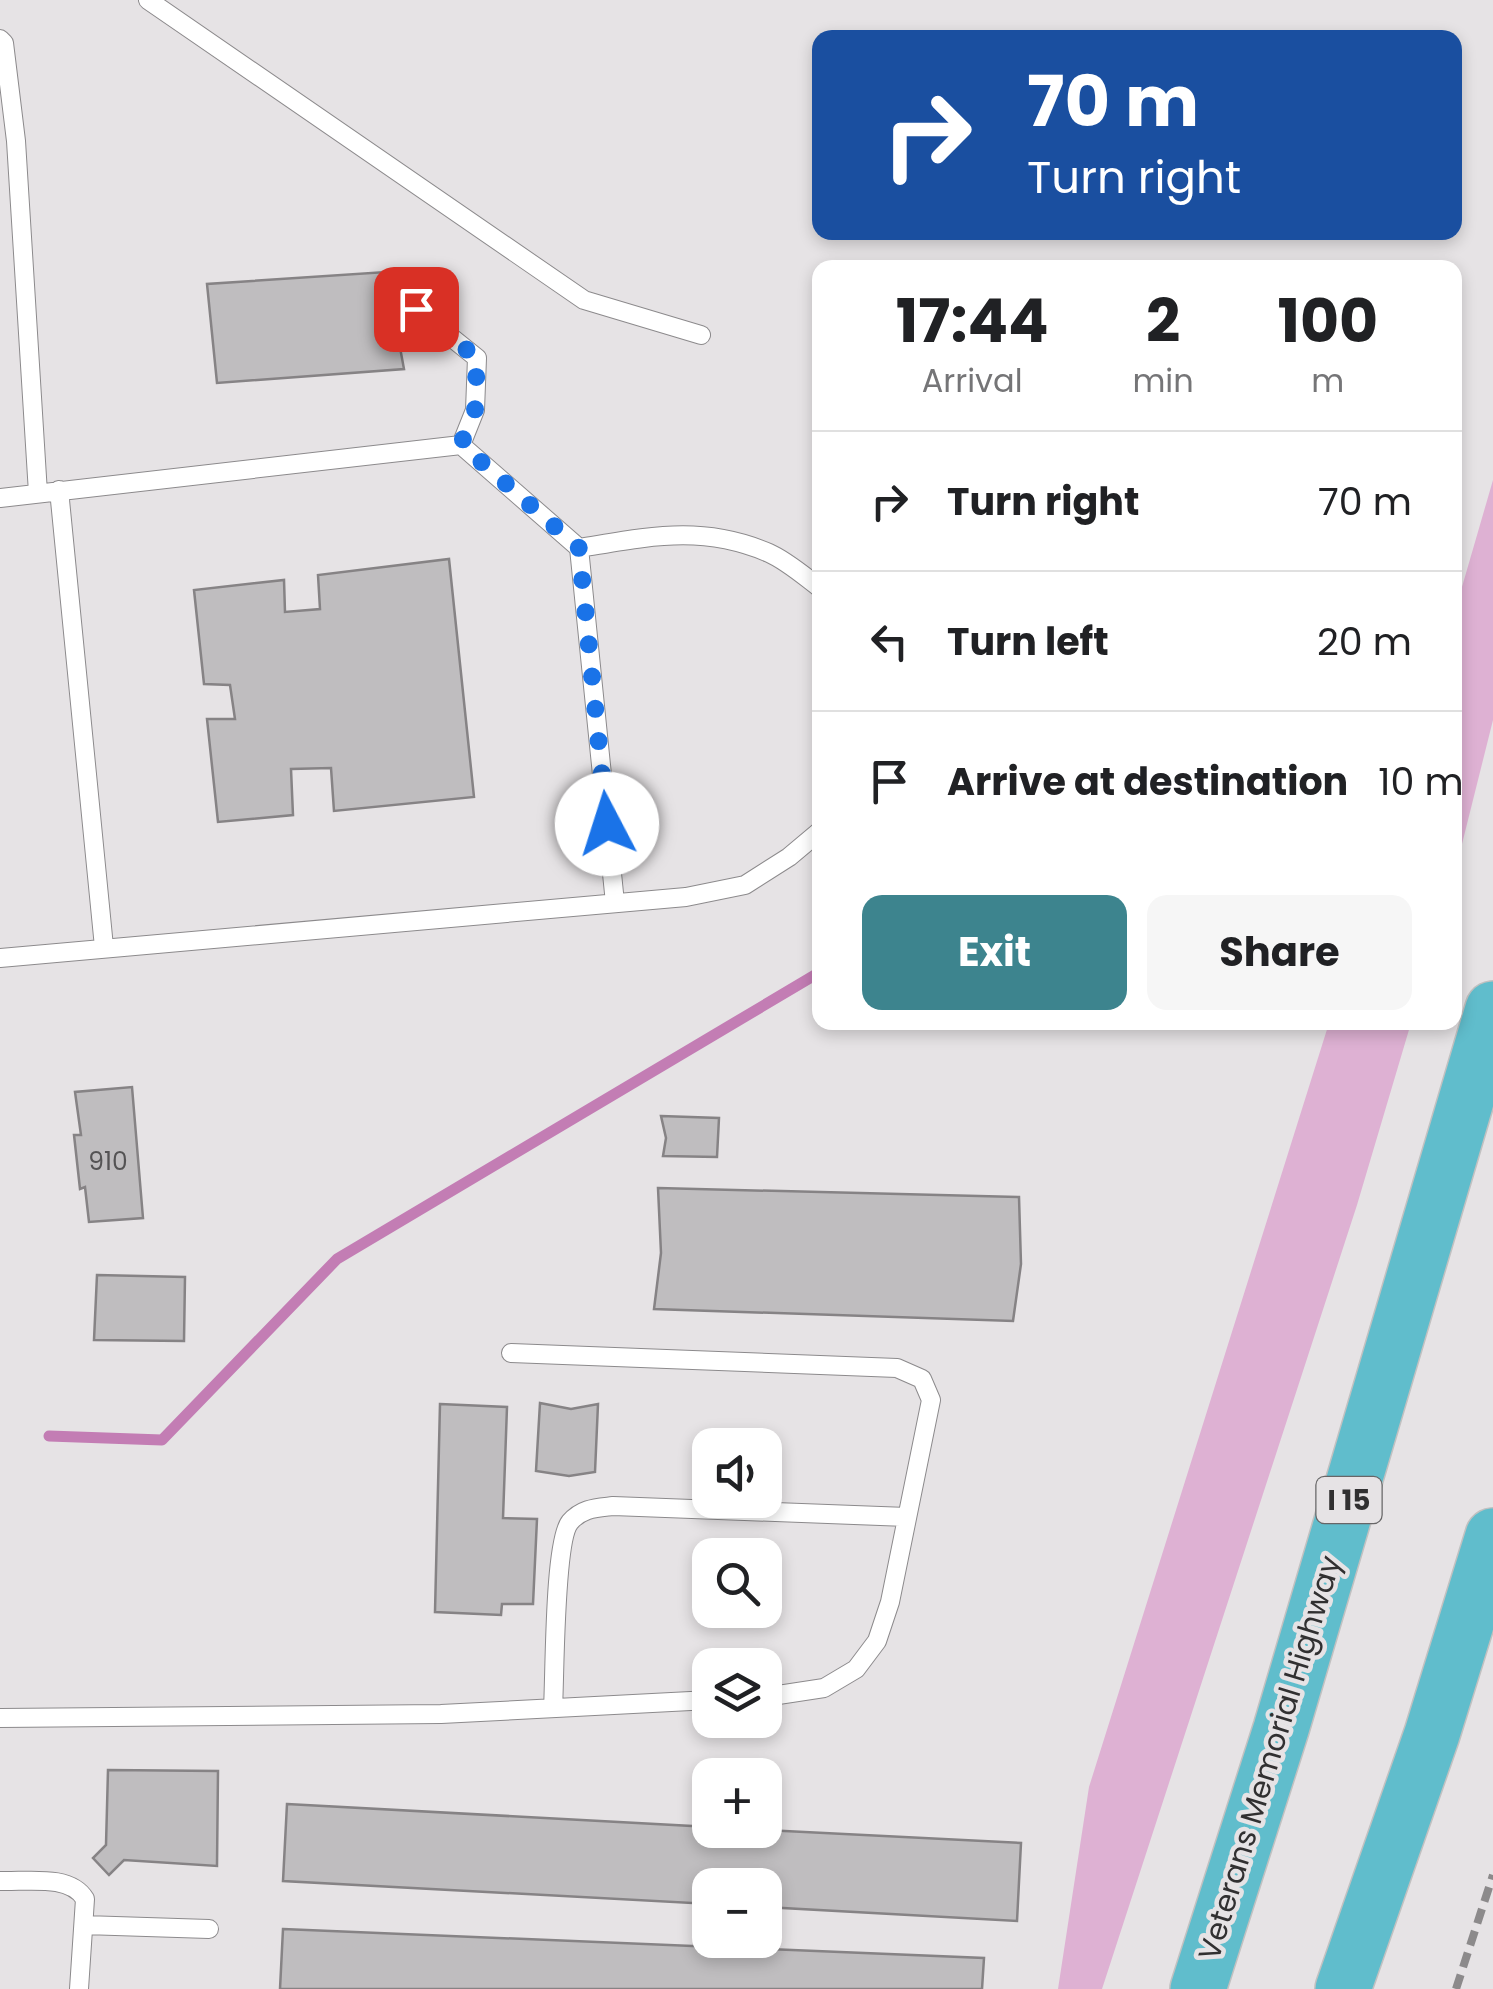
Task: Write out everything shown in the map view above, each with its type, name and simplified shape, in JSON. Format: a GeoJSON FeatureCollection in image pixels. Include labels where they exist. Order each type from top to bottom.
{"type":"FeatureCollection","features":[{"type":"Feature","properties":{"kind":"highway","name":"Veterans Memorial Highway"},"geometry":{"type":"LineString","coordinates":[[1198,1989],[1287,1710],[1493,1009]]}},
{"type":"Feature","properties":{"kind":"highway"},"geometry":{"type":"LineString","coordinates":[[1342,1989],[1432,1734],[1493,1536]]}},
{"type":"Feature","properties":{"kind":"lane"},"geometry":{"type":"LineString","coordinates":[[148,0],[584,300],[701,335]]}},
{"type":"Feature","properties":{"kind":"lane"},"geometry":{"type":"LineString","coordinates":[[0,39],[4,44],[16,141],[38,493]]}},
{"type":"Feature","properties":{"kind":"lane"},"geometry":{"type":"LineString","coordinates":[[416,309],[477,358],[475,410],[461,444]]}},
{"type":"Feature","properties":{"kind":"lane"},"geometry":{"type":"LineString","coordinates":[[0,498],[461,444],[579,548],[615,904]]}},
{"type":"Feature","properties":{"kind":"lane"},"geometry":{"type":"LineString","coordinates":[[59,490],[104,947]]}},
{"type":"Feature","properties":{"kind":"lane"},"geometry":{"type":"LineString","coordinates":[[579,548],[674,532],[712,536],[770,554],[812,583]]}},
{"type":"Feature","properties":{"kind":"lane"},"geometry":{"type":"LineString","coordinates":[[0,958],[686,897],[745,885],[812,838]]}},
{"type":"Feature","properties":{"kind":"lane"},"geometry":{"type":"LineString","coordinates":[[511,1353],[897,1368],[922,1379],[930,1400],[890,1602],[877,1642],[856,1670],[824,1688],[782,1694]]}},
{"type":"Feature","properties":{"kind":"lane"},"geometry":{"type":"LineString","coordinates":[[553,1708],[561,1550],[567,1524],[583,1510],[613,1506],[907,1518]]}},
{"type":"Feature","properties":{"kind":"lane"},"geometry":{"type":"LineString","coordinates":[[0,1718],[441,1714],[692,1701]]}},
{"type":"Feature","properties":{"kind":"lane"},"geometry":{"type":"LineString","coordinates":[[0,1881],[68,1883],[79,1889],[85,1900],[79,1989]]}},
{"type":"Feature","properties":{"kind":"lane"},"geometry":{"type":"LineString","coordinates":[[84,1925],[209,1929]]}},
{"type":"Feature","properties":{"kind":"shaded area"},"geometry":{"type":"Polygon","coordinates":[[[1493,480],[1493,720],[1462,844],[1462,587],[1493,480]]]}},
{"type":"Feature","properties":{"kind":"shaded area"},"geometry":{"type":"Polygon","coordinates":[[[1327,1030],[1409,1030],[1357,1205],[1102,1989],[1058,1989],[1089,1787],[1327,1030]]]}},
{"type":"Feature","properties":{"kind":"building"},"geometry":{"type":"Polygon","coordinates":[[[386,272],[404,369],[217,383],[207,284],[386,272]]]}},
{"type":"Feature","properties":{"kind":"building"},"geometry":{"type":"Polygon","coordinates":[[[449,559],[474,797],[334,811],[331,768],[291,769],[293,815],[218,822],[207,719],[235,719],[230,685],[204,684],[194,590],[284,580],[285,612],[320,609],[318,575],[449,559]]]}},
{"type":"Feature","properties":{"kind":"building"},"geometry":{"type":"Polygon","coordinates":[[[132,1087],[143,1218],[89,1222],[85,1187],[80,1189],[74,1135],[81,1135],[75,1092],[132,1087]]]}},
{"type":"Feature","properties":{"kind":"building"},"geometry":{"type":"Polygon","coordinates":[[[661,1116],[719,1118],[717,1157],[663,1156],[666,1138],[661,1116]]]}},
{"type":"Feature","properties":{"kind":"building"},"geometry":{"type":"Polygon","coordinates":[[[658,1188],[1019,1197],[1021,1264],[1013,1321],[654,1309],[661,1253],[658,1188]]]}},
{"type":"Feature","properties":{"kind":"building"},"geometry":{"type":"Polygon","coordinates":[[[97,1275],[185,1277],[184,1341],[94,1340],[97,1275]]]}},
{"type":"Feature","properties":{"kind":"building"},"geometry":{"type":"Polygon","coordinates":[[[540,1403],[571,1409],[598,1404],[595,1472],[569,1476],[536,1471],[540,1403]]]}},
{"type":"Feature","properties":{"kind":"building"},"geometry":{"type":"Polygon","coordinates":[[[440,1404],[507,1407],[503,1518],[537,1519],[533,1604],[502,1604],[501,1615],[435,1612],[440,1404]]]}},
{"type":"Feature","properties":{"kind":"building"},"geometry":{"type":"Polygon","coordinates":[[[108,1770],[218,1771],[217,1866],[124,1860],[109,1875],[93,1858],[106,1845],[108,1770]]]}},
{"type":"Feature","properties":{"kind":"building"},"geometry":{"type":"Polygon","coordinates":[[[287,1804],[692,1826],[692,1848],[782,1848],[782,1831],[1021,1843],[1017,1921],[782,1908],[782,1868],[692,1868],[692,1903],[283,1881],[287,1804]]]}},
{"type":"Feature","properties":{"kind":"building"},"geometry":{"type":"Polygon","coordinates":[[[283,1929],[692,1946],[692,1958],[782,1958],[782,1950],[984,1958],[982,1989],[280,1989],[283,1929]]]}},
{"type":"Feature","properties":{"kind":"waterway"},"geometry":{"type":"LineString","coordinates":[[49,1436],[162,1440],[337,1259],[812,977]]}},
{"type":"Feature","properties":{"kind":"railway"},"geometry":{"type":"LineString","coordinates":[[1456,1989],[1493,1875]]}},
{"type":"Feature","properties":{"kind":"route"},"geometry":{"type":"LineString","coordinates":[[416,309],[477,358],[475,410],[461,444],[579,548],[607,824]]}}]}
